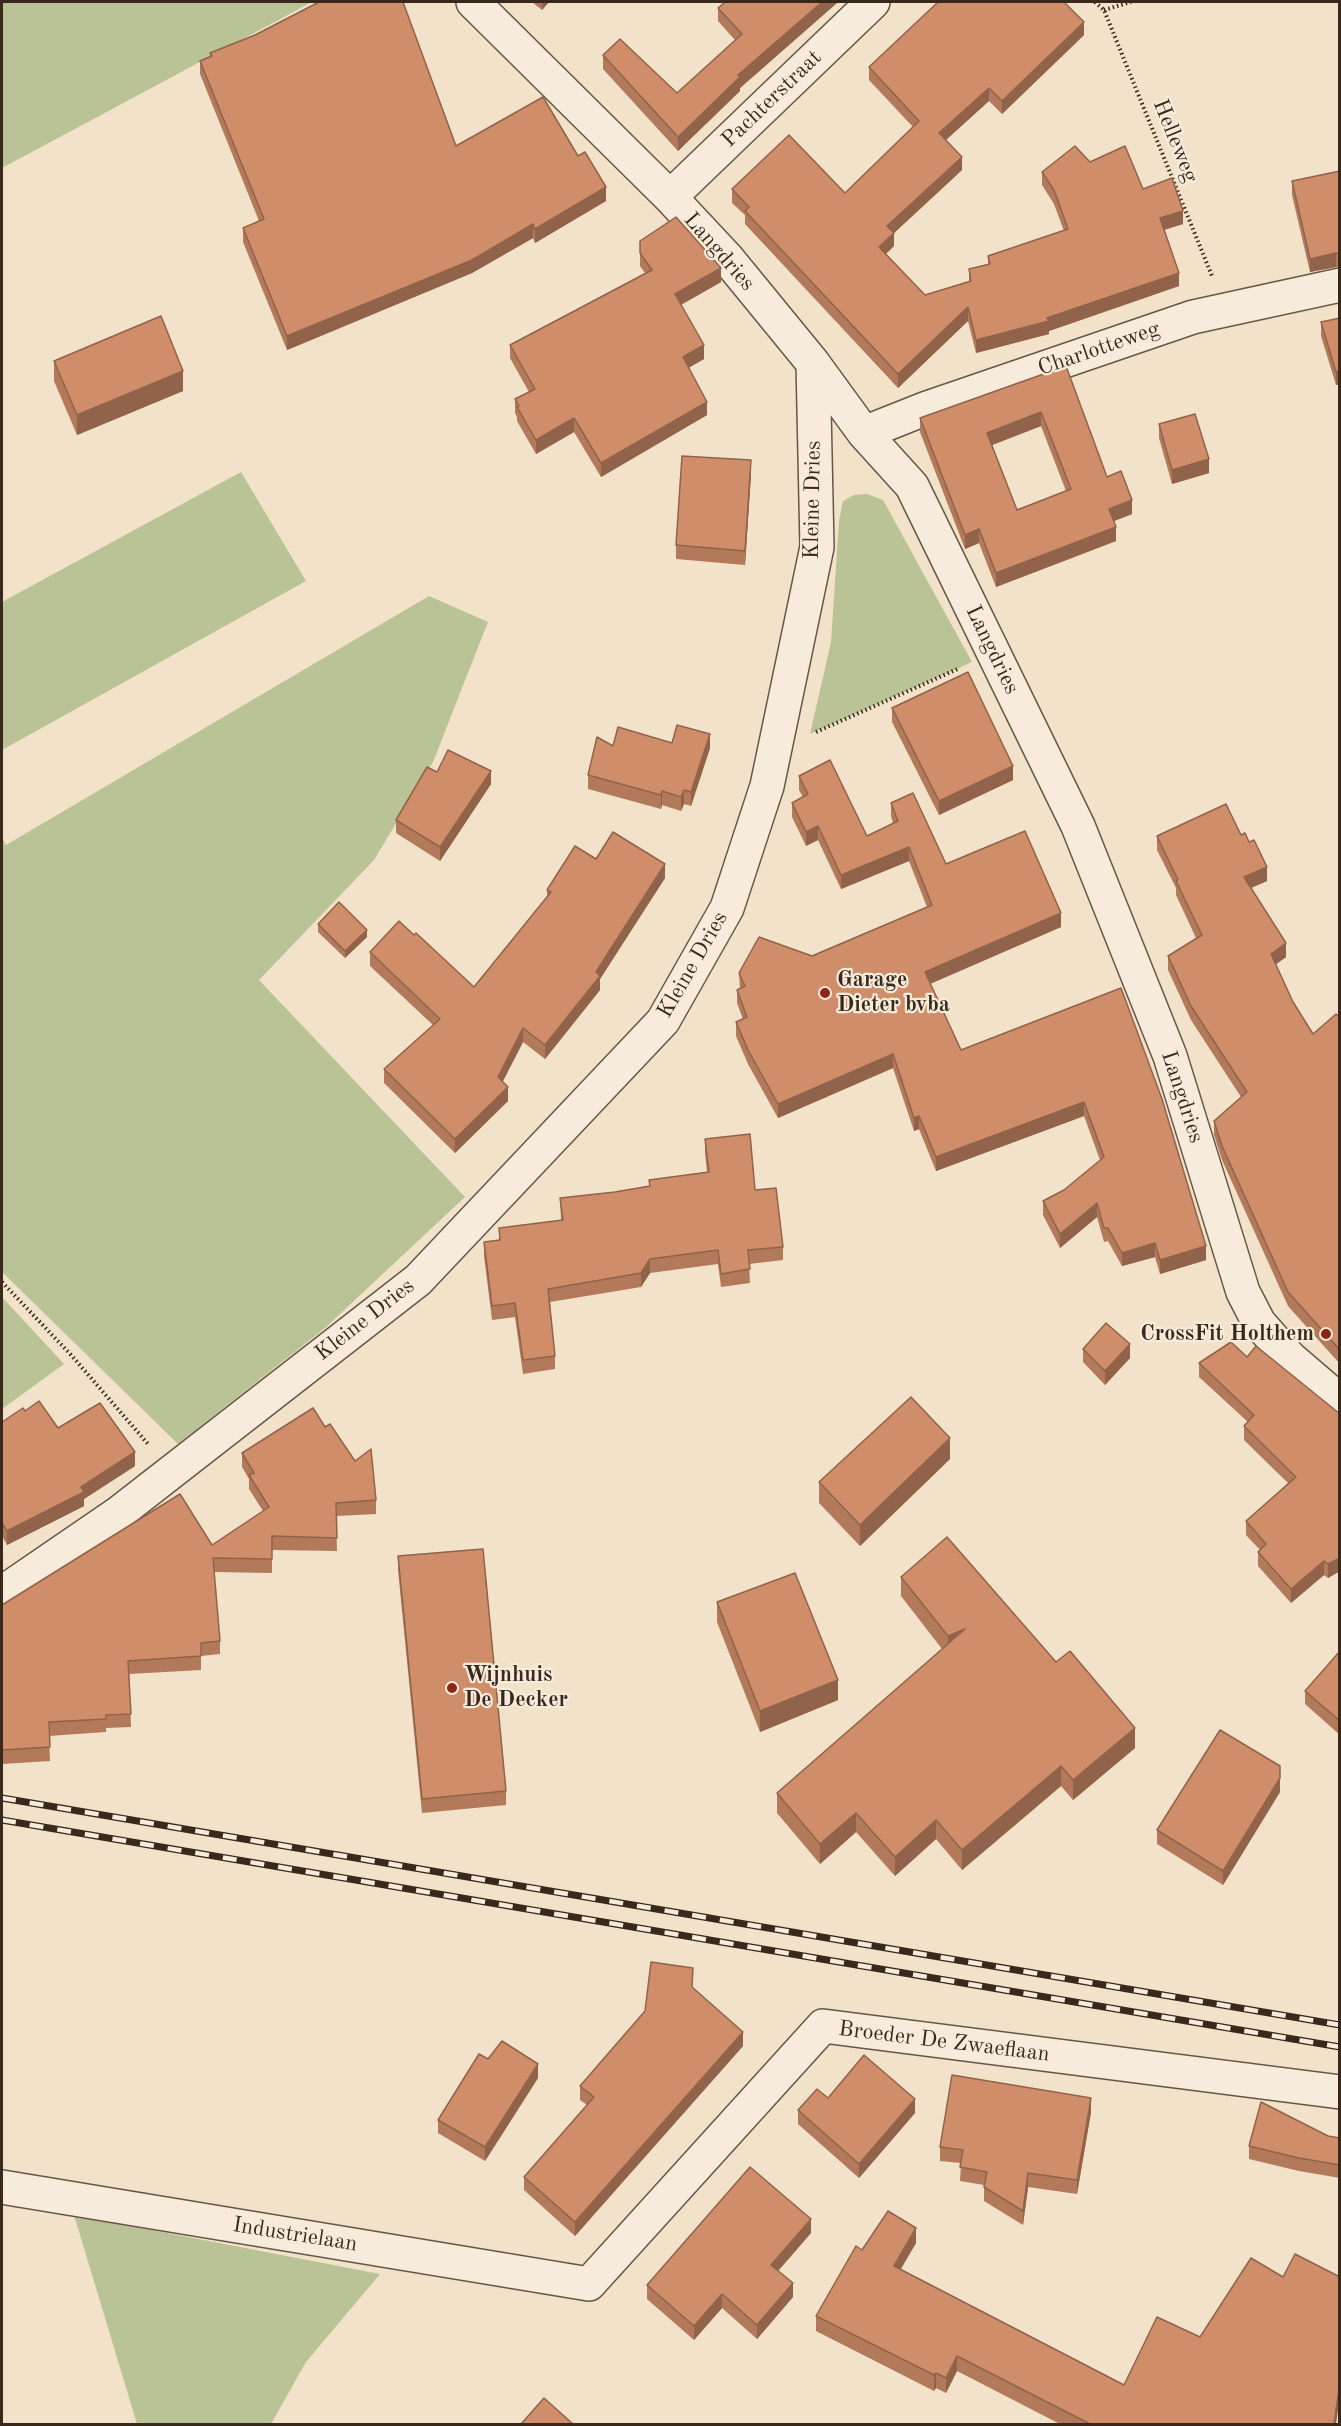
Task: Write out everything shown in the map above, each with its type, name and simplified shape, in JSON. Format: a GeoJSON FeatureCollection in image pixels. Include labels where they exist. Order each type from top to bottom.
{"type":"FeatureCollection","features":[{"type":"Feature","properties":{"kind":"street","name":"Langdries"},"geometry":{"type":"LineString","coordinates":[[473,2],[670,197],[727,258],[813,363],[864,433],[912,486],[1078,826],[1170,1056],[1243,1292],[1259,1323],[1290,1358],[1340,1401]]}},
{"type":"Feature","properties":{"kind":"street","name":"Pachterstraat"},"geometry":{"type":"LineString","coordinates":[[670,197],[873,2]]}},
{"type":"Feature","properties":{"kind":"street","name":"Charlotteweg"},"geometry":{"type":"LineString","coordinates":[[864,433],[927,408],[1171,324],[1340,285]]}},
{"type":"Feature","properties":{"kind":"street","name":"Kleine Dries"},"geometry":{"type":"LineString","coordinates":[[2,1593],[120,1512],[418,1280],[663,1021],[727,908],[767,786],[817,547],[813,363]]}},
{"type":"Feature","properties":{"kind":"street","name":"Broeder De Zwaeflaan"},"geometry":{"type":"LineString","coordinates":[[589,2284],[823,2026],[1340,2092]]}},
{"type":"Feature","properties":{"kind":"street","name":"Industrielaan"},"geometry":{"type":"LineString","coordinates":[[2,2187],[589,2284]]}},
{"type":"Feature","properties":{"kind":"path"},"geometry":{"type":"LineString","coordinates":[[1095,2],[1104,10],[1131,2]]}},
{"type":"Feature","properties":{"kind":"path","name":"Helleweg"},"geometry":{"type":"LineString","coordinates":[[1104,10],[1226,310]]}},
{"type":"Feature","properties":{"kind":"path"},"geometry":{"type":"LineString","coordinates":[[774,753],[993,653]]}},
{"type":"Feature","properties":{"kind":"path"},"geometry":{"type":"LineString","coordinates":[[2,1282],[72,1356],[172,1472]]}},
{"type":"Feature","properties":{"kind":"green space"},"geometry":{"type":"Polygon","coordinates":[[[2,2],[312,2],[2,168],[2,2]]]}},
{"type":"Feature","properties":{"kind":"green space"},"geometry":{"type":"Polygon","coordinates":[[[241,472],[306,581],[2,750],[2,602],[241,472]]]}},
{"type":"Feature","properties":{"kind":"green space"},"geometry":{"type":"Polygon","coordinates":[[[867,494],[883,500],[972,662],[810,734],[831,642],[839,521],[843,501],[854,495],[867,494]]]}},
{"type":"Feature","properties":{"kind":"green space"},"geometry":{"type":"Polygon","coordinates":[[[429,596],[488,622],[433,762],[374,860],[259,980],[465,1197],[325,1328],[178,1444],[2,1272],[2,838],[6,845],[429,596]]]}},
{"type":"Feature","properties":{"kind":"green space"},"geometry":{"type":"Polygon","coordinates":[[[2,1297],[64,1364],[2,1409],[2,1297]]]}},
{"type":"Feature","properties":{"kind":"green space"},"geometry":{"type":"Polygon","coordinates":[[[74,2215],[380,2274],[306,2362],[271,2424],[137,2424],[74,2215]]]}},
{"type":"Feature","properties":{"kind":"building"},"geometry":{"type":"Polygon","coordinates":[[[319,2],[403,2],[456,146],[543,97],[578,156],[585,152],[606,187],[535,229],[533,224],[472,260],[287,336],[243,228],[264,219],[200,61],[212,56],[210,53],[255,35],[319,2]]]}},
{"type":"Feature","properties":{"kind":"building"},"geometry":{"type":"Polygon","coordinates":[[[725,2],[822,2],[738,75],[740,77],[678,137],[603,55],[620,39],[677,93],[742,34],[718,8],[725,2]]]}},
{"type":"Feature","properties":{"kind":"building"},"geometry":{"type":"Polygon","coordinates":[[[938,2],[1064,2],[1084,22],[1002,101],[989,88],[939,133],[962,157],[887,226],[894,233],[879,247],[925,295],[971,281],[969,269],[990,264],[988,256],[1068,229],[1054,190],[1042,172],[1075,146],[1090,162],[1125,146],[1143,189],[1172,178],[1183,211],[1160,218],[1179,273],[1047,318],[1049,321],[976,340],[968,307],[898,374],[745,211],[749,207],[732,189],[789,135],[845,193],[919,121],[869,67],[938,2]]]}},
{"type":"Feature","properties":{"kind":"building"},"geometry":{"type":"Polygon","coordinates":[[[1340,171],[1340,254],[1310,259],[1292,181],[1340,171]]]}},
{"type":"Feature","properties":{"kind":"building"},"geometry":{"type":"Polygon","coordinates":[[[676,217],[721,268],[675,294],[704,345],[683,357],[707,402],[601,463],[574,418],[536,440],[517,407],[519,406],[515,399],[535,389],[510,345],[652,270],[640,253],[640,241],[676,217]]]}},
{"type":"Feature","properties":{"kind":"building"},"geometry":{"type":"Polygon","coordinates":[[[161,316],[183,371],[77,415],[54,361],[161,316]]]}},
{"type":"Feature","properties":{"kind":"building"},"geometry":{"type":"Polygon","coordinates":[[[1340,318],[1340,372],[1336,372],[1321,322],[1340,318]]]}},
{"type":"Feature","properties":{"kind":"building"},"geometry":{"type":"Polygon","coordinates":[[[1066,366],[1107,477],[1121,471],[1132,500],[1109,509],[1116,527],[996,573],[979,529],[965,535],[920,418],[1066,366]],[[1041,412],[987,433],[1017,510],[1071,489],[1041,412]]]}},
{"type":"Feature","properties":{"kind":"building"},"geometry":{"type":"Polygon","coordinates":[[[1195,414],[1209,459],[1172,470],[1159,424],[1195,414]]]}},
{"type":"Feature","properties":{"kind":"building"},"geometry":{"type":"Polygon","coordinates":[[[682,456],[751,460],[745,551],[676,545],[682,456]]]}},
{"type":"Feature","properties":{"kind":"building"},"geometry":{"type":"Polygon","coordinates":[[[968,672],[1013,766],[939,801],[892,708],[968,672]]]}},
{"type":"Feature","properties":{"kind":"building"},"geometry":{"type":"Polygon","coordinates":[[[677,725],[710,734],[691,792],[684,790],[681,797],[662,791],[661,795],[588,775],[597,737],[613,746],[618,727],[672,743],[677,725]]]}},
{"type":"Feature","properties":{"kind":"building"},"geometry":{"type":"Polygon","coordinates":[[[448,750],[491,771],[440,847],[396,820],[427,767],[437,772],[448,750]]]}},
{"type":"Feature","properties":{"kind":"building"},"geometry":{"type":"Polygon","coordinates":[[[830,760],[867,836],[898,821],[891,803],[913,793],[946,864],[1025,831],[1061,913],[925,972],[961,1050],[1121,988],[1162,1099],[1206,1246],[1160,1260],[1155,1243],[1122,1253],[1108,1228],[1104,1228],[1097,1203],[1060,1234],[1043,1201],[1064,1190],[1104,1157],[1084,1102],[936,1157],[919,1116],[914,1118],[893,1054],[778,1104],[748,1050],[736,1022],[747,1017],[737,990],[745,986],[739,973],[759,937],[812,956],[932,905],[909,847],[841,875],[818,826],[806,832],[792,803],[808,794],[799,776],[830,760]]]}},
{"type":"Feature","properties":{"kind":"building"},"geometry":{"type":"Polygon","coordinates":[[[1226,804],[1241,835],[1245,833],[1249,842],[1254,840],[1267,867],[1244,877],[1286,943],[1271,954],[1293,1002],[1313,1034],[1336,1014],[1340,1017],[1340,1350],[1288,1292],[1222,1146],[1214,1121],[1247,1092],[1191,1006],[1168,956],[1202,935],[1157,836],[1226,804]]]}},
{"type":"Feature","properties":{"kind":"building"},"geometry":{"type":"Polygon","coordinates":[[[613,832],[665,864],[596,972],[600,976],[545,1045],[523,1028],[498,1077],[508,1087],[455,1139],[384,1069],[440,1019],[370,952],[399,921],[414,935],[416,933],[474,987],[551,892],[547,890],[575,846],[596,859],[613,832]]]}},
{"type":"Feature","properties":{"kind":"building"},"geometry":{"type":"Polygon","coordinates":[[[339,902],[367,930],[345,951],[318,924],[339,902]]]}},
{"type":"Feature","properties":{"kind":"building"},"geometry":{"type":"Polygon","coordinates":[[[750,1134],[755,1190],[776,1188],[783,1247],[748,1250],[750,1269],[721,1274],[718,1250],[650,1259],[641,1273],[548,1289],[555,1356],[523,1360],[515,1303],[492,1306],[484,1242],[500,1240],[499,1228],[563,1220],[560,1198],[650,1186],[649,1180],[709,1172],[705,1139],[750,1134]]]}},
{"type":"Feature","properties":{"kind":"building"},"geometry":{"type":"Polygon","coordinates":[[[1106,1323],[1130,1344],[1105,1371],[1083,1349],[1106,1323]]]}},
{"type":"Feature","properties":{"kind":"building"},"geometry":{"type":"Polygon","coordinates":[[[1231,1342],[1247,1357],[1256,1346],[1340,1414],[1340,1558],[1328,1564],[1324,1561],[1291,1589],[1258,1552],[1266,1544],[1246,1521],[1296,1477],[1244,1426],[1254,1415],[1199,1363],[1231,1342]]]}},
{"type":"Feature","properties":{"kind":"building"},"geometry":{"type":"Polygon","coordinates":[[[911,1397],[950,1438],[860,1525],[819,1482],[911,1397]]]}},
{"type":"Feature","properties":{"kind":"building"},"geometry":{"type":"Polygon","coordinates":[[[39,1401],[58,1428],[100,1403],[135,1452],[81,1487],[84,1492],[7,1531],[2,1523],[2,1422],[23,1408],[25,1411],[39,1401]]]}},
{"type":"Feature","properties":{"kind":"building"},"geometry":{"type":"Polygon","coordinates":[[[313,1408],[325,1427],[330,1424],[355,1461],[371,1449],[376,1500],[336,1503],[337,1538],[272,1536],[272,1559],[213,1558],[220,1641],[201,1643],[201,1656],[128,1661],[131,1714],[106,1715],[106,1719],[49,1722],[50,1747],[2,1750],[2,1605],[180,1494],[212,1545],[269,1507],[249,1475],[254,1473],[242,1453],[313,1408]]]}},
{"type":"Feature","properties":{"kind":"building"},"geometry":{"type":"Polygon","coordinates":[[[947,1537],[1056,1662],[1070,1651],[1135,1728],[1073,1780],[1061,1766],[962,1850],[936,1820],[895,1857],[856,1813],[820,1844],[777,1793],[965,1629],[948,1636],[901,1577],[947,1537]]]}},
{"type":"Feature","properties":{"kind":"building","name":"Wijnhuis De Decker"},"geometry":{"type":"Polygon","coordinates":[[[483,1549],[506,1791],[422,1799],[398,1556],[483,1549]]]}},
{"type":"Feature","properties":{"kind":"building"},"geometry":{"type":"Polygon","coordinates":[[[795,1573],[838,1680],[760,1711],[717,1602],[795,1573]]]}},
{"type":"Feature","properties":{"kind":"building"},"geometry":{"type":"Polygon","coordinates":[[[1340,1651],[1340,1721],[1305,1691],[1340,1651]]]}},
{"type":"Feature","properties":{"kind":"building"},"geometry":{"type":"Polygon","coordinates":[[[1220,1730],[1280,1766],[1280,1778],[1223,1871],[1157,1830],[1220,1730]]]}},
{"type":"Feature","properties":{"kind":"building"},"geometry":{"type":"Polygon","coordinates":[[[651,1962],[693,1968],[692,1987],[743,2032],[575,2222],[524,2177],[594,2097],[580,2086],[645,2011],[651,1962]]]}},
{"type":"Feature","properties":{"kind":"building"},"geometry":{"type":"Polygon","coordinates":[[[502,2041],[538,2064],[485,2147],[438,2120],[479,2054],[488,2059],[502,2041]]]}},
{"type":"Feature","properties":{"kind":"building"},"geometry":{"type":"Polygon","coordinates":[[[864,2055],[915,2099],[859,2164],[798,2110],[817,2089],[828,2098],[864,2055]]]}},
{"type":"Feature","properties":{"kind":"building"},"geometry":{"type":"Polygon","coordinates":[[[952,2075],[1091,2098],[1077,2180],[1028,2173],[1023,2211],[984,2187],[987,2172],[960,2167],[963,2150],[940,2147],[952,2075]]]}},
{"type":"Feature","properties":{"kind":"building"},"geometry":{"type":"Polygon","coordinates":[[[1261,2102],[1328,2136],[1340,2138],[1340,2165],[1249,2146],[1261,2102]]]}},
{"type":"Feature","properties":{"kind":"building"},"geometry":{"type":"Polygon","coordinates":[[[750,2167],[811,2219],[771,2265],[793,2283],[757,2325],[722,2294],[694,2326],[647,2285],[750,2167]]]}},
{"type":"Feature","properties":{"kind":"building"},"geometry":{"type":"Polygon","coordinates":[[[888,2211],[916,2228],[894,2266],[1124,2385],[1157,2317],[1200,2337],[1251,2258],[1283,2277],[1295,2254],[1340,2277],[1340,2382],[1334,2424],[1090,2424],[957,2356],[946,2378],[936,2373],[934,2375],[816,2316],[856,2246],[862,2250],[888,2211]]]}},
{"type":"Feature","properties":{"kind":"building"},"geometry":{"type":"Polygon","coordinates":[[[544,2398],[573,2424],[521,2424],[544,2398]]]}},
{"type":"Feature","properties":{"kind":"railway"},"geometry":{"type":"LineString","coordinates":[[2,1798],[1340,2025]]}},
{"type":"Feature","properties":{"kind":"railway"},"geometry":{"type":"LineString","coordinates":[[2,1820],[1340,2047]]}},
{"type":"Feature","properties":{"kind":"place","name":"Garage Dieter bvba"},"geometry":{"type":"Point","coordinates":[825,993]}},
{"type":"Feature","properties":{"kind":"place","name":"CrossFit Holthem"},"geometry":{"type":"Point","coordinates":[1326,1334]}},
{"type":"Feature","properties":{"kind":"place","name":"Wijnhuis De Decker"},"geometry":{"type":"Point","coordinates":[452,1688]}}]}
